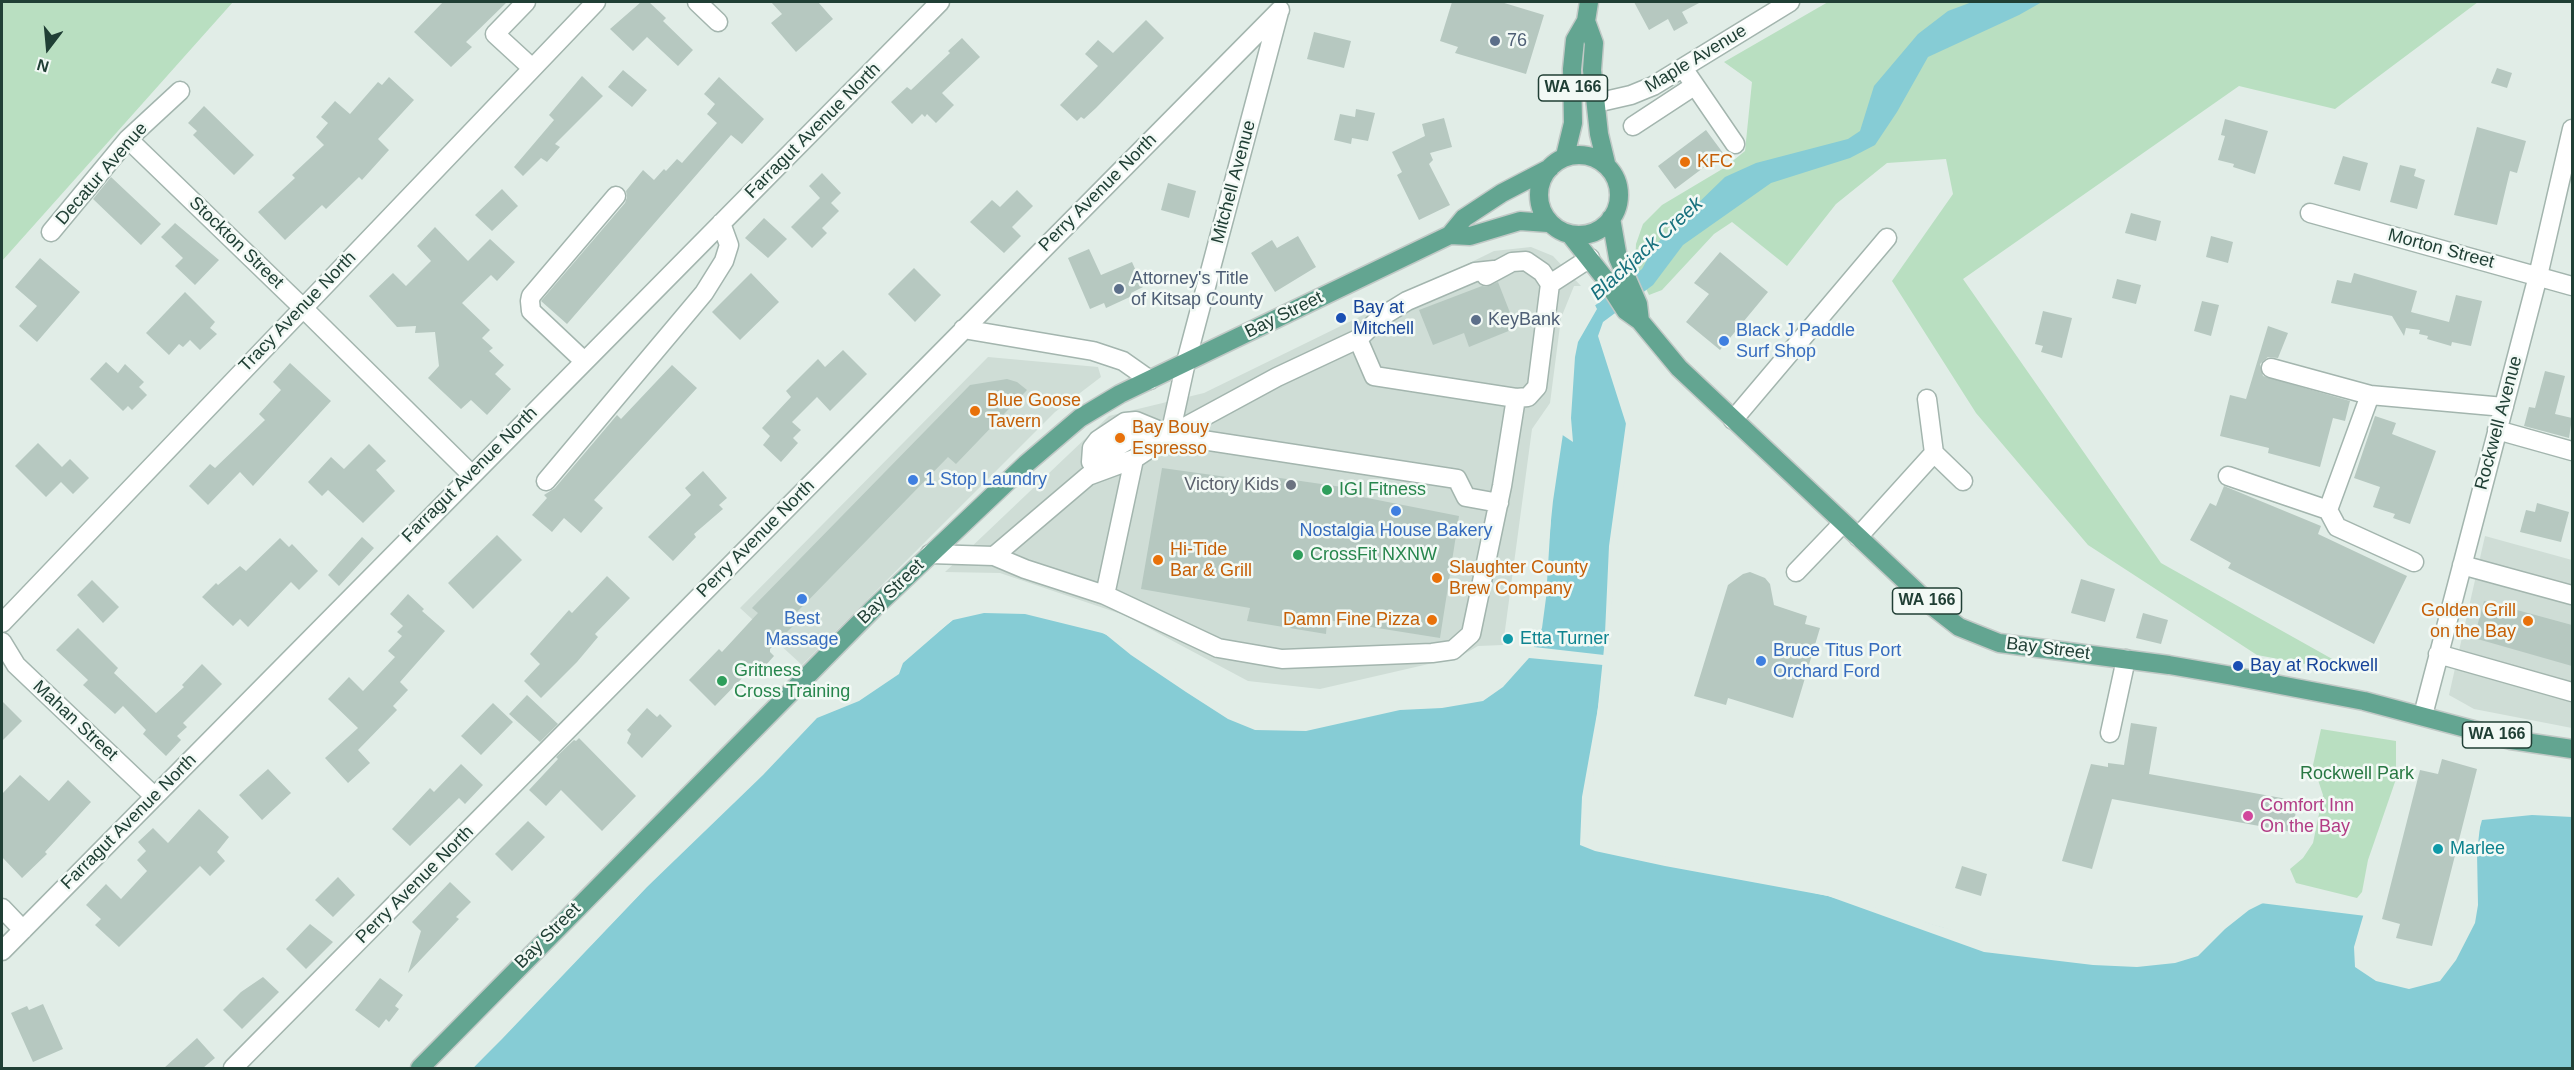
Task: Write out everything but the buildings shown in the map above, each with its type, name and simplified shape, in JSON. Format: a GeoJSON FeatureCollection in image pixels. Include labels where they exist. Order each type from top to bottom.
{"type":"FeatureCollection","features":[{"type":"Feature","properties":{"kind":"main road","name":"WA 166"},"geometry":{"type":"LineString","coordinates":[[1565,156],[1573,123],[1572,69],[1575,40],[1586,21],[1589,2]]}},
{"type":"Feature","properties":{"kind":"main road","name":"WA 166"},"geometry":{"type":"LineString","coordinates":[[1586,21],[1594,43],[1592,70],[1599,134],[1606,164],[1614,174],[1618,190],[1617,203],[1611,219]]}},
{"type":"Feature","properties":{"kind":"main road"},"geometry":{"type":"LineString","coordinates":[[1548,223],[1540,203],[1539,192],[1545,174],[1550,168],[1565,156],[1586,154],[1595,156],[1606,164]]}},
{"type":"Feature","properties":{"kind":"main road","name":"Bay Street"},"geometry":{"type":"LineString","coordinates":[[420,1068],[874,608],[1026,464],[1080,418],[1120,394],[1450,235],[1464,218],[1502,193],[1550,168]]}},
{"type":"Feature","properties":{"kind":"main road","name":"Bay Street"},"geometry":{"type":"LineString","coordinates":[[1611,219],[1614,275]]}},
{"type":"Feature","properties":{"kind":"main road"},"geometry":{"type":"LineString","coordinates":[[1572,237],[1595,233],[1611,219]]}},
{"type":"Feature","properties":{"kind":"main road","name":"Bay Street"},"geometry":{"type":"LineString","coordinates":[[1450,235],[1470,236],[1520,221],[1548,223]]}},
{"type":"Feature","properties":{"kind":"main road","name":"WA 166"},"geometry":{"type":"LineString","coordinates":[[1548,223],[1560,233],[1572,237]]}},
{"type":"Feature","properties":{"kind":"main road","name":"Bay Street"},"geometry":{"type":"LineString","coordinates":[[1572,237],[1590,258],[1614,275],[1635,312],[1679,368],[1932,606],[1970,633],[1999,643],[2126,659],[2312,690],[2423,716],[2511,740],[2572,748]]}},
{"type":"Feature","properties":{"kind":"street"},"geometry":{"type":"LineString","coordinates":[[526,2],[495,34],[532,68]]}},
{"type":"Feature","properties":{"kind":"street"},"geometry":{"type":"LineString","coordinates":[[697,2],[718,22]]}},
{"type":"Feature","properties":{"kind":"street","name":"Farragut Avenue North"},"geometry":{"type":"LineString","coordinates":[[2,951],[940,2]]}},
{"type":"Feature","properties":{"kind":"street","name":"Maple Avenue"},"geometry":{"type":"LineString","coordinates":[[1596,103],[1653,86],[1790,2]]}},
{"type":"Feature","properties":{"kind":"street","name":"Tracy Avenue North"},"geometry":{"type":"LineString","coordinates":[[2,622],[532,68],[587,5]]}},
{"type":"Feature","properties":{"kind":"street","name":"Perry Avenue North"},"geometry":{"type":"LineString","coordinates":[[233,1068],[1281,6]]}},
{"type":"Feature","properties":{"kind":"street","name":"Mitchell Avenue"},"geometry":{"type":"LineString","coordinates":[[1170,435],[1186,362],[1281,6]]}},
{"type":"Feature","properties":{"kind":"street"},"geometry":{"type":"LineString","coordinates":[[1683,68],[1735,144]]}},
{"type":"Feature","properties":{"kind":"street"},"geometry":{"type":"LineString","coordinates":[[1633,126],[1694,86]]}},
{"type":"Feature","properties":{"kind":"street","name":"Decatur Avenue"},"geometry":{"type":"LineString","coordinates":[[51,232],[128,139],[180,91]]}},
{"type":"Feature","properties":{"kind":"street","name":"Rockwell Avenue"},"geometry":{"type":"LineString","coordinates":[[2423,716],[2538,276],[2572,129]]}},
{"type":"Feature","properties":{"kind":"street","name":"Stockton Street"},"geometry":{"type":"LineString","coordinates":[[128,139],[471,474]]}},
{"type":"Feature","properties":{"kind":"street"},"geometry":{"type":"LineString","coordinates":[[584,361],[531,311],[530,301],[531,296],[616,196]]}},
{"type":"Feature","properties":{"kind":"street","name":"Morton Street"},"geometry":{"type":"LineString","coordinates":[[2310,213],[2572,286]]}},
{"type":"Feature","properties":{"kind":"street"},"geometry":{"type":"LineString","coordinates":[[546,481],[704,293],[724,261],[729,245],[721,223]]}},
{"type":"Feature","properties":{"kind":"street"},"geometry":{"type":"LineString","coordinates":[[1733,420],[1887,238]]}},
{"type":"Feature","properties":{"kind":"street"},"geometry":{"type":"LineString","coordinates":[[1550,284],[1590,258]]}},
{"type":"Feature","properties":{"kind":"street"},"geometry":{"type":"LineString","coordinates":[[994,556],[1088,476],[1134,459],[1170,435],[1277,377],[1358,339],[1381,317],[1410,310],[1476,284],[1494,270],[1512,262],[1526,261],[1542,272],[1550,284],[1537,387],[1528,397],[1516,398],[1374,376],[1358,339]]}},
{"type":"Feature","properties":{"kind":"street"},"geometry":{"type":"LineString","coordinates":[[963,329],[1093,351],[1123,361],[1150,380]]}},
{"type":"Feature","properties":{"kind":"street"},"geometry":{"type":"LineString","coordinates":[[2271,368],[2370,395],[2504,406]]}},
{"type":"Feature","properties":{"kind":"street"},"geometry":{"type":"LineString","coordinates":[[2328,510],[2370,395]]}},
{"type":"Feature","properties":{"kind":"street"},"geometry":{"type":"LineString","coordinates":[[930,554],[994,556],[1025,569],[1105,595],[1218,648],[1282,659],[1432,653],[1453,650],[1471,634],[1499,503],[1516,398]]}},
{"type":"Feature","properties":{"kind":"street"},"geometry":{"type":"LineString","coordinates":[[1927,399],[1934,453],[1963,481]]}},
{"type":"Feature","properties":{"kind":"street"},"geometry":{"type":"LineString","coordinates":[[1149,428],[1170,435],[1457,479],[1466,497],[1499,503]]}},
{"type":"Feature","properties":{"kind":"street"},"geometry":{"type":"LineString","coordinates":[[2498,430],[2572,451]]}},
{"type":"Feature","properties":{"kind":"street"},"geometry":{"type":"LineString","coordinates":[[1858,537],[1934,453]]}},
{"type":"Feature","properties":{"kind":"street"},"geometry":{"type":"LineString","coordinates":[[1105,595],[1134,459]]}},
{"type":"Feature","properties":{"kind":"street"},"geometry":{"type":"LineString","coordinates":[[2228,476],[2328,510],[2337,527],[2414,562]]}},
{"type":"Feature","properties":{"kind":"street"},"geometry":{"type":"LineString","coordinates":[[1796,572],[1843,523]]}},
{"type":"Feature","properties":{"kind":"street"},"geometry":{"type":"LineString","coordinates":[[2462,565],[2572,595]]}},
{"type":"Feature","properties":{"kind":"street","name":"Mahan Street"},"geometry":{"type":"LineString","coordinates":[[2,642],[16,665],[154,796]]}},
{"type":"Feature","properties":{"kind":"street"},"geometry":{"type":"LineString","coordinates":[[2438,654],[2572,692]]}},
{"type":"Feature","properties":{"kind":"street"},"geometry":{"type":"LineString","coordinates":[[2110,733],[2126,659]]}},
{"type":"Feature","properties":{"kind":"street"},"geometry":{"type":"LineString","coordinates":[[2,908],[23,930]]}},
{"type":"Feature","properties":{"kind":"shaded area"},"geometry":{"type":"Polygon","coordinates":[[[1531,247],[1553,256],[1581,286],[1574,286],[1561,318],[1550,403],[1532,429],[1503,645],[1478,646],[1459,657],[1320,689],[1248,681],[1124,615],[1000,573],[945,572],[1109,416],[1204,393],[1494,251],[1531,247]]]}},
{"type":"Feature","properties":{"kind":"shaded area"},"geometry":{"type":"Polygon","coordinates":[[[988,357],[1098,367],[1101,377],[1055,412],[802,665],[740,608],[988,357]]]}},
{"type":"Feature","properties":{"kind":"shaded area"},"geometry":{"type":"Polygon","coordinates":[[[2485,536],[2572,560],[2572,728],[2474,709],[2449,695],[2485,536]]]}},
{"type":"Feature","properties":{"kind":"green space"},"geometry":{"type":"Polygon","coordinates":[[[2,2],[233,2],[2,261],[2,2]]]}},
{"type":"Feature","properties":{"kind":"green space"},"geometry":{"type":"Polygon","coordinates":[[[1828,2],[2478,2],[2335,109],[2239,86],[1963,279],[2161,563],[2359,674],[2257,655],[2088,545],[1976,413],[1892,281],[1953,194],[1946,159],[1887,163],[1836,204],[1787,266],[1732,222],[1714,234],[1662,290],[1649,295],[1635,266],[1636,244],[1643,224],[1662,205],[1724,168],[1745,151],[1752,82],[1724,62],[1828,2]]]}},
{"type":"Feature","properties":{"kind":"green space","name":"Rockwell Park"},"geometry":{"type":"Polygon","coordinates":[[[2321,729],[2396,741],[2396,779],[2368,860],[2362,892],[2357,898],[2296,883],[2290,869],[2303,858],[2313,843],[2323,795],[2313,765],[2321,729]]]}},
{"type":"Feature","properties":{"kind":"water"},"geometry":{"type":"Polygon","coordinates":[[[1972,2],[2042,2],[1928,57],[1897,112],[1875,145],[1850,158],[1771,183],[1683,245],[1653,285],[1603,322],[1598,336],[1627,427],[1584,841],[1828,896],[2013,947],[2176,957],[2252,902],[2366,916],[2374,961],[2430,967],[2447,948],[2482,820],[2532,815],[2572,817],[2572,1068],[473,1068],[720,810],[814,717],[848,702],[953,620],[984,613],[1025,614],[1102,633],[1138,648],[1256,721],[1309,722],[1477,687],[1527,658],[1543,598],[1553,501],[1571,380],[1573,344],[1584,314],[1642,269],[1655,245],[1725,177],[1756,163],[1848,139],[1860,131],[1874,86],[1918,34],[1948,11],[1972,2]]]}},
{"type":"Feature","properties":{"kind":"pier"},"geometry":{"type":"Polygon","coordinates":[[[1594,303],[1597,309],[1578,342],[1575,357],[1571,418],[1573,442],[1561,434],[1570,344],[1582,312],[1594,303]]]}},
{"type":"Feature","properties":{"kind":"pier"},"geometry":{"type":"Polygon","coordinates":[[[1629,421],[1587,839],[1829,894],[1942,927],[2014,944],[2175,954],[2251,900],[2267,901],[2249,910],[2225,929],[2198,956],[2175,963],[2137,967],[2093,965],[1984,952],[1828,896],[1665,866],[1595,851],[1580,845],[1582,797],[1601,691],[1603,665],[1529,658],[1503,687],[1483,701],[1442,708],[1400,710],[1306,731],[1255,730],[1228,719],[1186,692],[1131,655],[1099,629],[1142,647],[1257,718],[1309,719],[1395,696],[1476,684],[1524,656],[1540,597],[1546,538],[1551,518],[1546,598],[1542,628],[1534,647],[1604,655],[1609,546],[1626,423],[1629,421]]]}},
{"type":"Feature","properties":{"kind":"pier"},"geometry":{"type":"Polygon","coordinates":[[[956,617],[903,663],[899,674],[859,701],[817,718],[763,775],[647,887],[502,1039],[473,1068],[470,1068],[717,808],[812,715],[846,700],[933,630],[956,617]]]}},
{"type":"Feature","properties":{"kind":"pier"},"geometry":{"type":"Polygon","coordinates":[[[2477,826],[2480,826],[2477,853],[2478,905],[2475,923],[2456,960],[2440,981],[2409,989],[2376,981],[2355,967],[2354,947],[2364,913],[2370,917],[2377,959],[2429,964],[2444,946],[2477,826]]]}},
{"type":"Feature","properties":{"kind":"place","name":"76"},"geometry":{"type":"Point","coordinates":[1495,41]}},
{"type":"Feature","properties":{"kind":"place","name":"KFC"},"geometry":{"type":"Point","coordinates":[1685,162]}},
{"type":"Feature","properties":{"kind":"place","name":"Attorney's Title of Kitsap County"},"geometry":{"type":"Point","coordinates":[1119,289]}},
{"type":"Feature","properties":{"kind":"place","name":"Bay at Mitchell"},"geometry":{"type":"Point","coordinates":[1341,318]}},
{"type":"Feature","properties":{"kind":"place","name":"KeyBank"},"geometry":{"type":"Point","coordinates":[1476,320]}},
{"type":"Feature","properties":{"kind":"place","name":"Black J Paddle Surf Shop"},"geometry":{"type":"Point","coordinates":[1724,341]}},
{"type":"Feature","properties":{"kind":"place","name":"Blue Goose Tavern"},"geometry":{"type":"Point","coordinates":[975,411]}},
{"type":"Feature","properties":{"kind":"place","name":"Bay Bouy Espresso"},"geometry":{"type":"Point","coordinates":[1120,438]}},
{"type":"Feature","properties":{"kind":"place","name":"1 Stop Laundry"},"geometry":{"type":"Point","coordinates":[913,480]}},
{"type":"Feature","properties":{"kind":"place","name":"Victory Kids"},"geometry":{"type":"Point","coordinates":[1291,485]}},
{"type":"Feature","properties":{"kind":"place","name":"IGI Fitness"},"geometry":{"type":"Point","coordinates":[1327,490]}},
{"type":"Feature","properties":{"kind":"place","name":"Nostalgia House Bakery"},"geometry":{"type":"Point","coordinates":[1396,511]}},
{"type":"Feature","properties":{"kind":"place","name":"CrossFit NXNW"},"geometry":{"type":"Point","coordinates":[1298,555]}},
{"type":"Feature","properties":{"kind":"place","name":"Hi-Tide Bar & Grill"},"geometry":{"type":"Point","coordinates":[1158,560]}},
{"type":"Feature","properties":{"kind":"place","name":"Slaughter County Brew Company"},"geometry":{"type":"Point","coordinates":[1437,578]}},
{"type":"Feature","properties":{"kind":"place","name":"Best Massage"},"geometry":{"type":"Point","coordinates":[802,599]}},
{"type":"Feature","properties":{"kind":"place","name":"Damn Fine Pizza"},"geometry":{"type":"Point","coordinates":[1432,620]}},
{"type":"Feature","properties":{"kind":"place","name":"Golden Grill on the Bay"},"geometry":{"type":"Point","coordinates":[2528,621]}},
{"type":"Feature","properties":{"kind":"place","name":"Etta Turner"},"geometry":{"type":"Point","coordinates":[1508,639]}},
{"type":"Feature","properties":{"kind":"place","name":"Bruce Titus Port Orchard Ford"},"geometry":{"type":"Point","coordinates":[1761,661]}},
{"type":"Feature","properties":{"kind":"place","name":"Bay at Rockwell"},"geometry":{"type":"Point","coordinates":[2238,666]}},
{"type":"Feature","properties":{"kind":"place","name":"Gritness Cross Training"},"geometry":{"type":"Point","coordinates":[722,681]}},
{"type":"Feature","properties":{"kind":"place","name":"Comfort Inn On the Bay"},"geometry":{"type":"Point","coordinates":[2248,816]}},
{"type":"Feature","properties":{"kind":"place","name":"Marlee"},"geometry":{"type":"Point","coordinates":[2438,849]}},
{"type":"Feature","properties":{"kind":"water label","name":"Blackjack Creek"},"geometry":{"type":"Point","coordinates":[1647,249]}}]}
